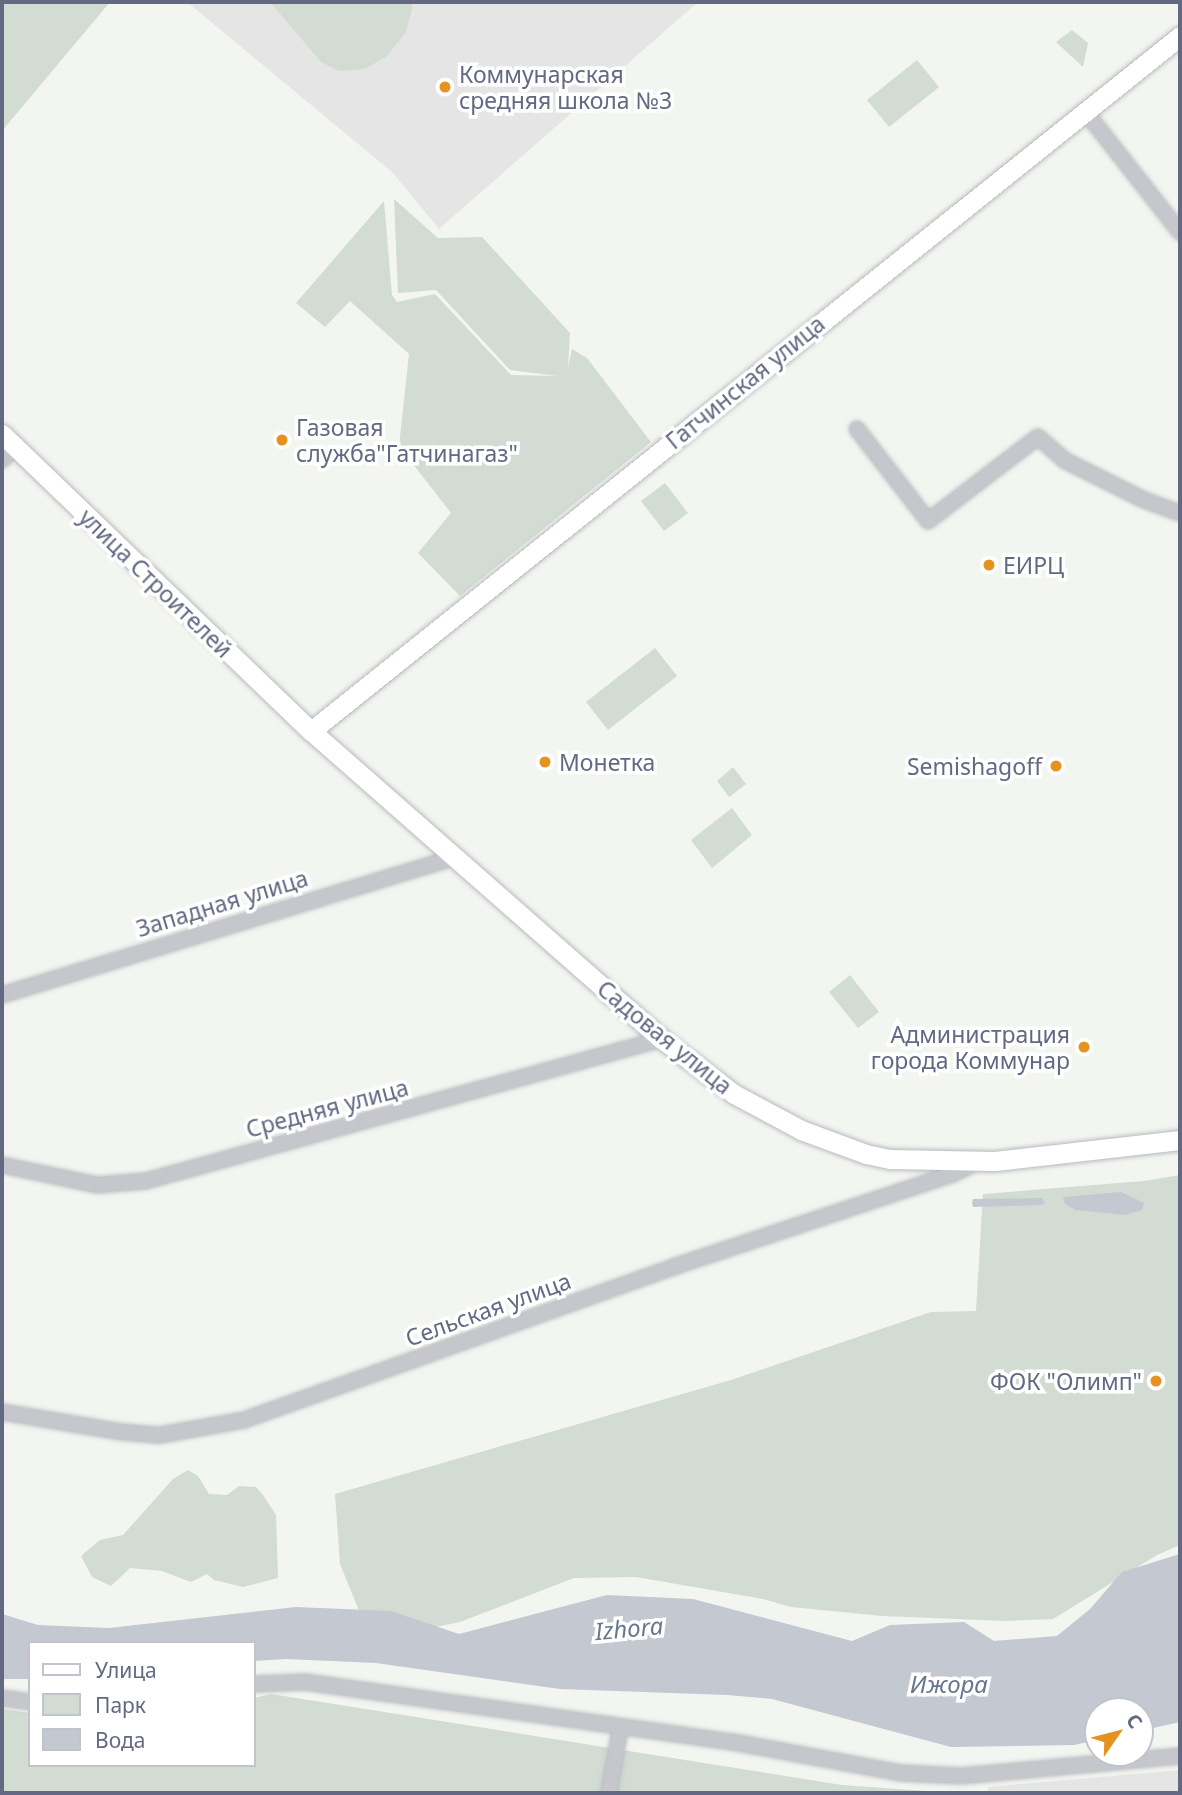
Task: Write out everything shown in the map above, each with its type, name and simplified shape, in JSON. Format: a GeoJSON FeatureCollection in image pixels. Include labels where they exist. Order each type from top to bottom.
{"type":"FeatureCollection","features":[{"type":"Feature","properties":{"kind":"main road","name":"Гатчинская улица"},"geometry":{"type":"LineString","coordinates":[[311,731],[1180,36]]}},
{"type":"Feature","properties":{"kind":"main road","name":"улица Строителей"},"geometry":{"type":"LineString","coordinates":[[6,447],[311,731]]}},
{"type":"Feature","properties":{"kind":"main road","name":"Садовая улица"},"geometry":{"type":"LineString","coordinates":[[311,731],[662,1039],[734,1094],[801,1129],[853,1149],[890,1159],[979,1161],[1180,1140]]}},
{"type":"Feature","properties":{"kind":"street"},"geometry":{"type":"LineString","coordinates":[[1085,111],[1180,232]]}},
{"type":"Feature","properties":{"kind":"street"},"geometry":{"type":"LineString","coordinates":[[857,429],[928,521],[1038,437],[1064,460],[1144,500],[1180,513]]}},
{"type":"Feature","properties":{"kind":"street","name":"Западная улица"},"geometry":{"type":"LineString","coordinates":[[2,995],[456,857]]}},
{"type":"Feature","properties":{"kind":"street","name":"Средняя улица"},"geometry":{"type":"LineString","coordinates":[[2,1164],[98,1185],[146,1181],[662,1039]]}},
{"type":"Feature","properties":{"kind":"street","name":"Сельская улица"},"geometry":{"type":"LineString","coordinates":[[2,1412],[122,1432],[160,1435],[244,1420],[673,1267],[953,1174],[979,1161]]}},
{"type":"Feature","properties":{"kind":"street"},"geometry":{"type":"LineString","coordinates":[[256,1684],[305,1682],[620,1729],[733,1742],[900,1773],[961,1776],[1180,1756]]}},
{"type":"Feature","properties":{"kind":"street"},"geometry":{"type":"LineString","coordinates":[[2,1698],[28,1702]]}},
{"type":"Feature","properties":{"kind":"street"},"geometry":{"type":"LineString","coordinates":[[609,1793],[620,1729]]}},
{"type":"Feature","properties":{"kind":"shaded area","name":"Коммунарская средняя школа №3"},"geometry":{"type":"Polygon","coordinates":[[[187,2],[698,2],[439,229],[392,172],[187,2]]]}},
{"type":"Feature","properties":{"kind":"shaded area"},"geometry":{"type":"Polygon","coordinates":[[[1180,1770],[1180,1793],[988,1793],[988,1787],[1180,1770]]]}},
{"type":"Feature","properties":{"kind":"green space"},"geometry":{"type":"Polygon","coordinates":[[[2,2],[110,2],[2,131],[2,2]]]}},
{"type":"Feature","properties":{"kind":"green space"},"geometry":{"type":"Polygon","coordinates":[[[270,2],[411,2],[412,9],[406,32],[386,57],[364,69],[339,71],[321,62],[270,2]]]}},
{"type":"Feature","properties":{"kind":"green space"},"geometry":{"type":"Polygon","coordinates":[[[1072,30],[1088,43],[1083,67],[1056,42],[1072,30]]]}},
{"type":"Feature","properties":{"kind":"green space"},"geometry":{"type":"Polygon","coordinates":[[[917,60],[939,87],[889,127],[867,100],[917,60]]]}},
{"type":"Feature","properties":{"kind":"green space"},"geometry":{"type":"Polygon","coordinates":[[[394,199],[438,238],[482,237],[570,333],[568,368],[572,349],[587,358],[651,442],[460,596],[418,553],[451,513],[399,446],[409,354],[350,301],[325,327],[296,303],[384,201],[392,295],[397,302],[435,294],[511,375],[557,376],[510,370],[436,290],[398,293],[394,199]]]}},
{"type":"Feature","properties":{"kind":"green space"},"geometry":{"type":"Polygon","coordinates":[[[665,483],[688,513],[664,531],[641,501],[665,483]]]}},
{"type":"Feature","properties":{"kind":"green space"},"geometry":{"type":"Polygon","coordinates":[[[655,648],[677,676],[608,730],[586,702],[655,648]]]}},
{"type":"Feature","properties":{"kind":"green space"},"geometry":{"type":"Polygon","coordinates":[[[733,767],[746,784],[729,797],[717,781],[733,767]]]}},
{"type":"Feature","properties":{"kind":"green space"},"geometry":{"type":"Polygon","coordinates":[[[732,808],[752,835],[712,868],[691,840],[732,808]]]}},
{"type":"Feature","properties":{"kind":"green space"},"geometry":{"type":"Polygon","coordinates":[[[850,975],[879,1012],[858,1028],[829,992],[850,975]]]}},
{"type":"Feature","properties":{"kind":"green space"},"geometry":{"type":"Polygon","coordinates":[[[1180,1175],[1180,1545],[1157,1555],[1053,1619],[1005,1621],[882,1616],[791,1607],[763,1599],[636,1577],[574,1578],[460,1622],[371,1640],[340,1564],[335,1494],[731,1380],[931,1312],[976,1311],[983,1194],[1144,1181],[1180,1175]]]}},
{"type":"Feature","properties":{"kind":"green space"},"geometry":{"type":"Polygon","coordinates":[[[188,1470],[198,1476],[209,1494],[227,1495],[239,1486],[256,1487],[263,1495],[276,1515],[278,1578],[243,1587],[214,1580],[207,1574],[191,1582],[162,1571],[130,1568],[111,1586],[92,1577],[81,1556],[100,1540],[123,1535],[173,1479],[188,1470]]]}},
{"type":"Feature","properties":{"kind":"green space"},"geometry":{"type":"Polygon","coordinates":[[[271,1694],[842,1785],[954,1793],[2,1793],[2,1709],[28,1713],[28,1767],[256,1767],[256,1698],[271,1694]]]}},
{"type":"Feature","properties":{"kind":"water"},"geometry":{"type":"Polygon","coordinates":[[[1121,1192],[1144,1203],[1142,1210],[1125,1215],[1076,1210],[1065,1204],[1063,1197],[1121,1192]]]}},
{"type":"Feature","properties":{"kind":"water"},"geometry":{"type":"Polygon","coordinates":[[[1042,1198],[1045,1203],[1041,1205],[973,1207],[972,1203],[973,1199],[1042,1198]]]}},
{"type":"Feature","properties":{"kind":"water","name":"Ижора"},"geometry":{"type":"Polygon","coordinates":[[[1180,1554],[1180,1722],[1154,1728],[1154,1697],[1084,1697],[1084,1743],[951,1747],[772,1699],[560,1689],[376,1663],[286,1659],[256,1661],[256,1641],[28,1641],[28,1679],[2,1679],[2,1614],[38,1625],[109,1628],[296,1607],[391,1611],[459,1634],[607,1595],[693,1599],[852,1641],[890,1625],[964,1622],[994,1641],[1057,1636],[1090,1609],[1122,1572],[1180,1554]]]}},
{"type":"Feature","properties":{"kind":"place","name":"Коммунарская средняя школа №3"},"geometry":{"type":"Point","coordinates":[445,87]}},
{"type":"Feature","properties":{"kind":"place","name":"Газовая служба\"Гатчинагаз\""},"geometry":{"type":"Point","coordinates":[282,440]}},
{"type":"Feature","properties":{"kind":"place","name":"ЕИРЦ"},"geometry":{"type":"Point","coordinates":[989,565]}},
{"type":"Feature","properties":{"kind":"place","name":"Монетка"},"geometry":{"type":"Point","coordinates":[545,762]}},
{"type":"Feature","properties":{"kind":"place","name":"Semishagoff"},"geometry":{"type":"Point","coordinates":[1056,766]}},
{"type":"Feature","properties":{"kind":"place","name":"Администрация города Коммунар"},"geometry":{"type":"Point","coordinates":[1084,1047]}},
{"type":"Feature","properties":{"kind":"place","name":"ФОК \"Олимп\""},"geometry":{"type":"Point","coordinates":[1156,1381]}},
{"type":"Feature","properties":{"kind":"water label","name":"Izhora"},"geometry":{"type":"Point","coordinates":[629,1628]}}]}
